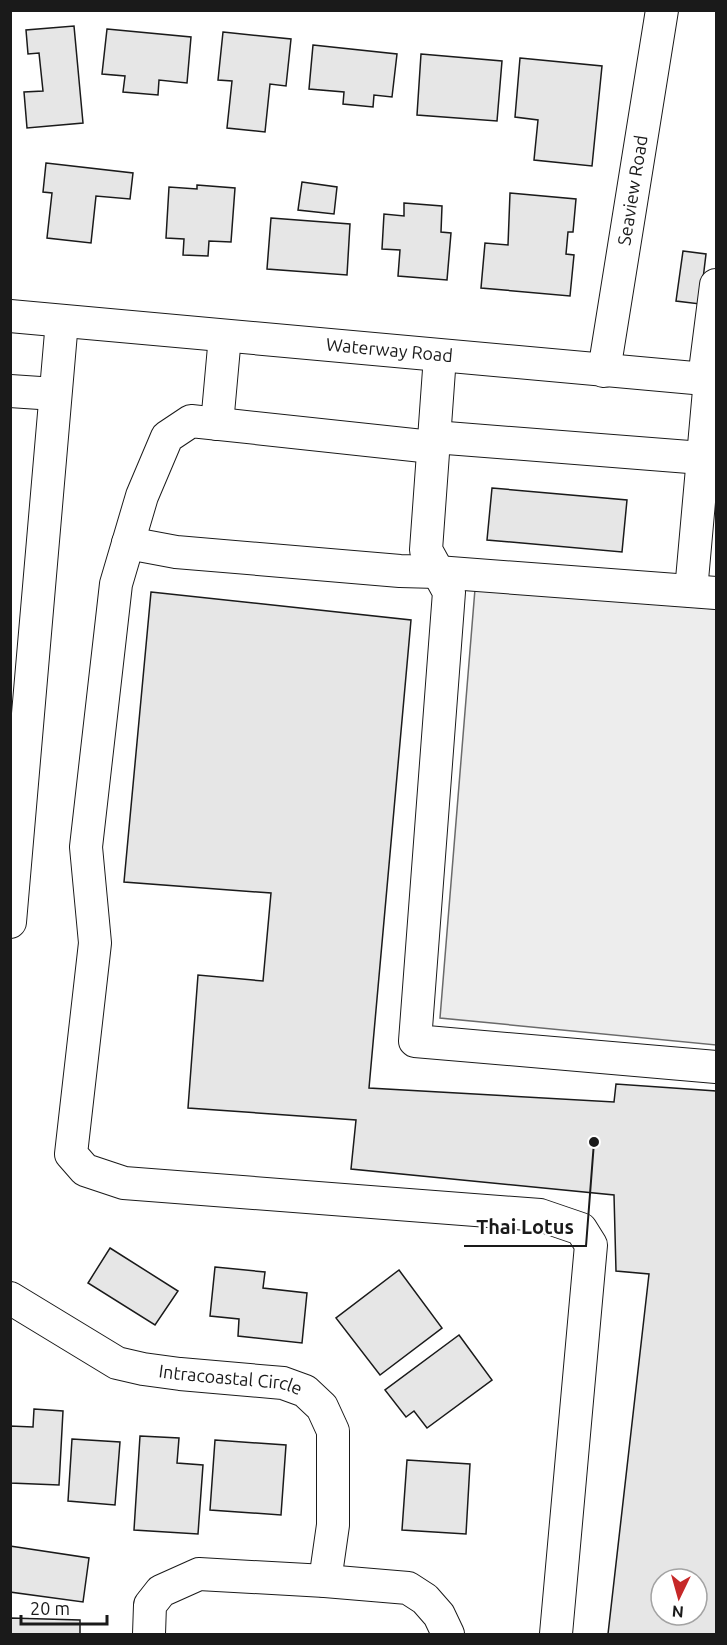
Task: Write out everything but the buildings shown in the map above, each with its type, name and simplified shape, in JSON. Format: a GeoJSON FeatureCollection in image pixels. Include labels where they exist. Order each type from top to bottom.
{"type":"FeatureCollection","features":[{"type":"Feature","properties":{"kind":"street","name":"Seaview Road"},"geometry":{"type":"LineString","coordinates":[[604,371],[662,10]]}},
{"type":"Feature","properties":{"kind":"street"},"geometry":{"type":"LineString","coordinates":[[128,543],[176,552],[400,571],[704,592],[706,543],[702,458],[717,285]]}},
{"type":"Feature","properties":{"kind":"street","name":"Waterway Road"},"geometry":{"type":"LineString","coordinates":[[10,316],[710,379]]}},
{"type":"Feature","properties":{"kind":"street"},"geometry":{"type":"LineString","coordinates":[[10,922],[62,321]]}},
{"type":"Feature","properties":{"kind":"street"},"geometry":{"type":"LineString","coordinates":[[217,424],[225,336]]}},
{"type":"Feature","properties":{"kind":"street"},"geometry":{"type":"LineString","coordinates":[[440,356],[426,550],[449,592],[415,1041],[717,1067]]}},
{"type":"Feature","properties":{"kind":"street"},"geometry":{"type":"LineString","coordinates":[[10,391],[55,394]]}},
{"type":"Feature","properties":{"kind":"street"},"geometry":{"type":"LineString","coordinates":[[556,1635],[591,1245],[581,1229],[540,1215],[124,1183],[85,1170],[70,1154],[95,943],[86,848],[116,584],[142,496],[167,437],[191,421],[433,442],[702,458]]}},
{"type":"Feature","properties":{"kind":"street","name":"Intracoastal Circle"},"geometry":{"type":"LineString","coordinates":[[10,1298],[117,1363],[144,1370],[283,1383],[305,1391],[322,1407],[333,1431],[333,1526],[325,1581]]}},
{"type":"Feature","properties":{"kind":"street"},"geometry":{"type":"LineString","coordinates":[[149,1635],[150,1605],[161,1591],[199,1574],[408,1588],[425,1599],[439,1615],[448,1635]]}},
{"type":"Feature","properties":{"kind":"shaded area"},"geometry":{"type":"Polygon","coordinates":[[[475,589],[716,609],[716,1045],[440,1018],[475,589]]]}},
{"type":"Feature","properties":{"kind":"place","name":"Thai Lotus"},"geometry":{"type":"Point","coordinates":[594,1142]}}]}
